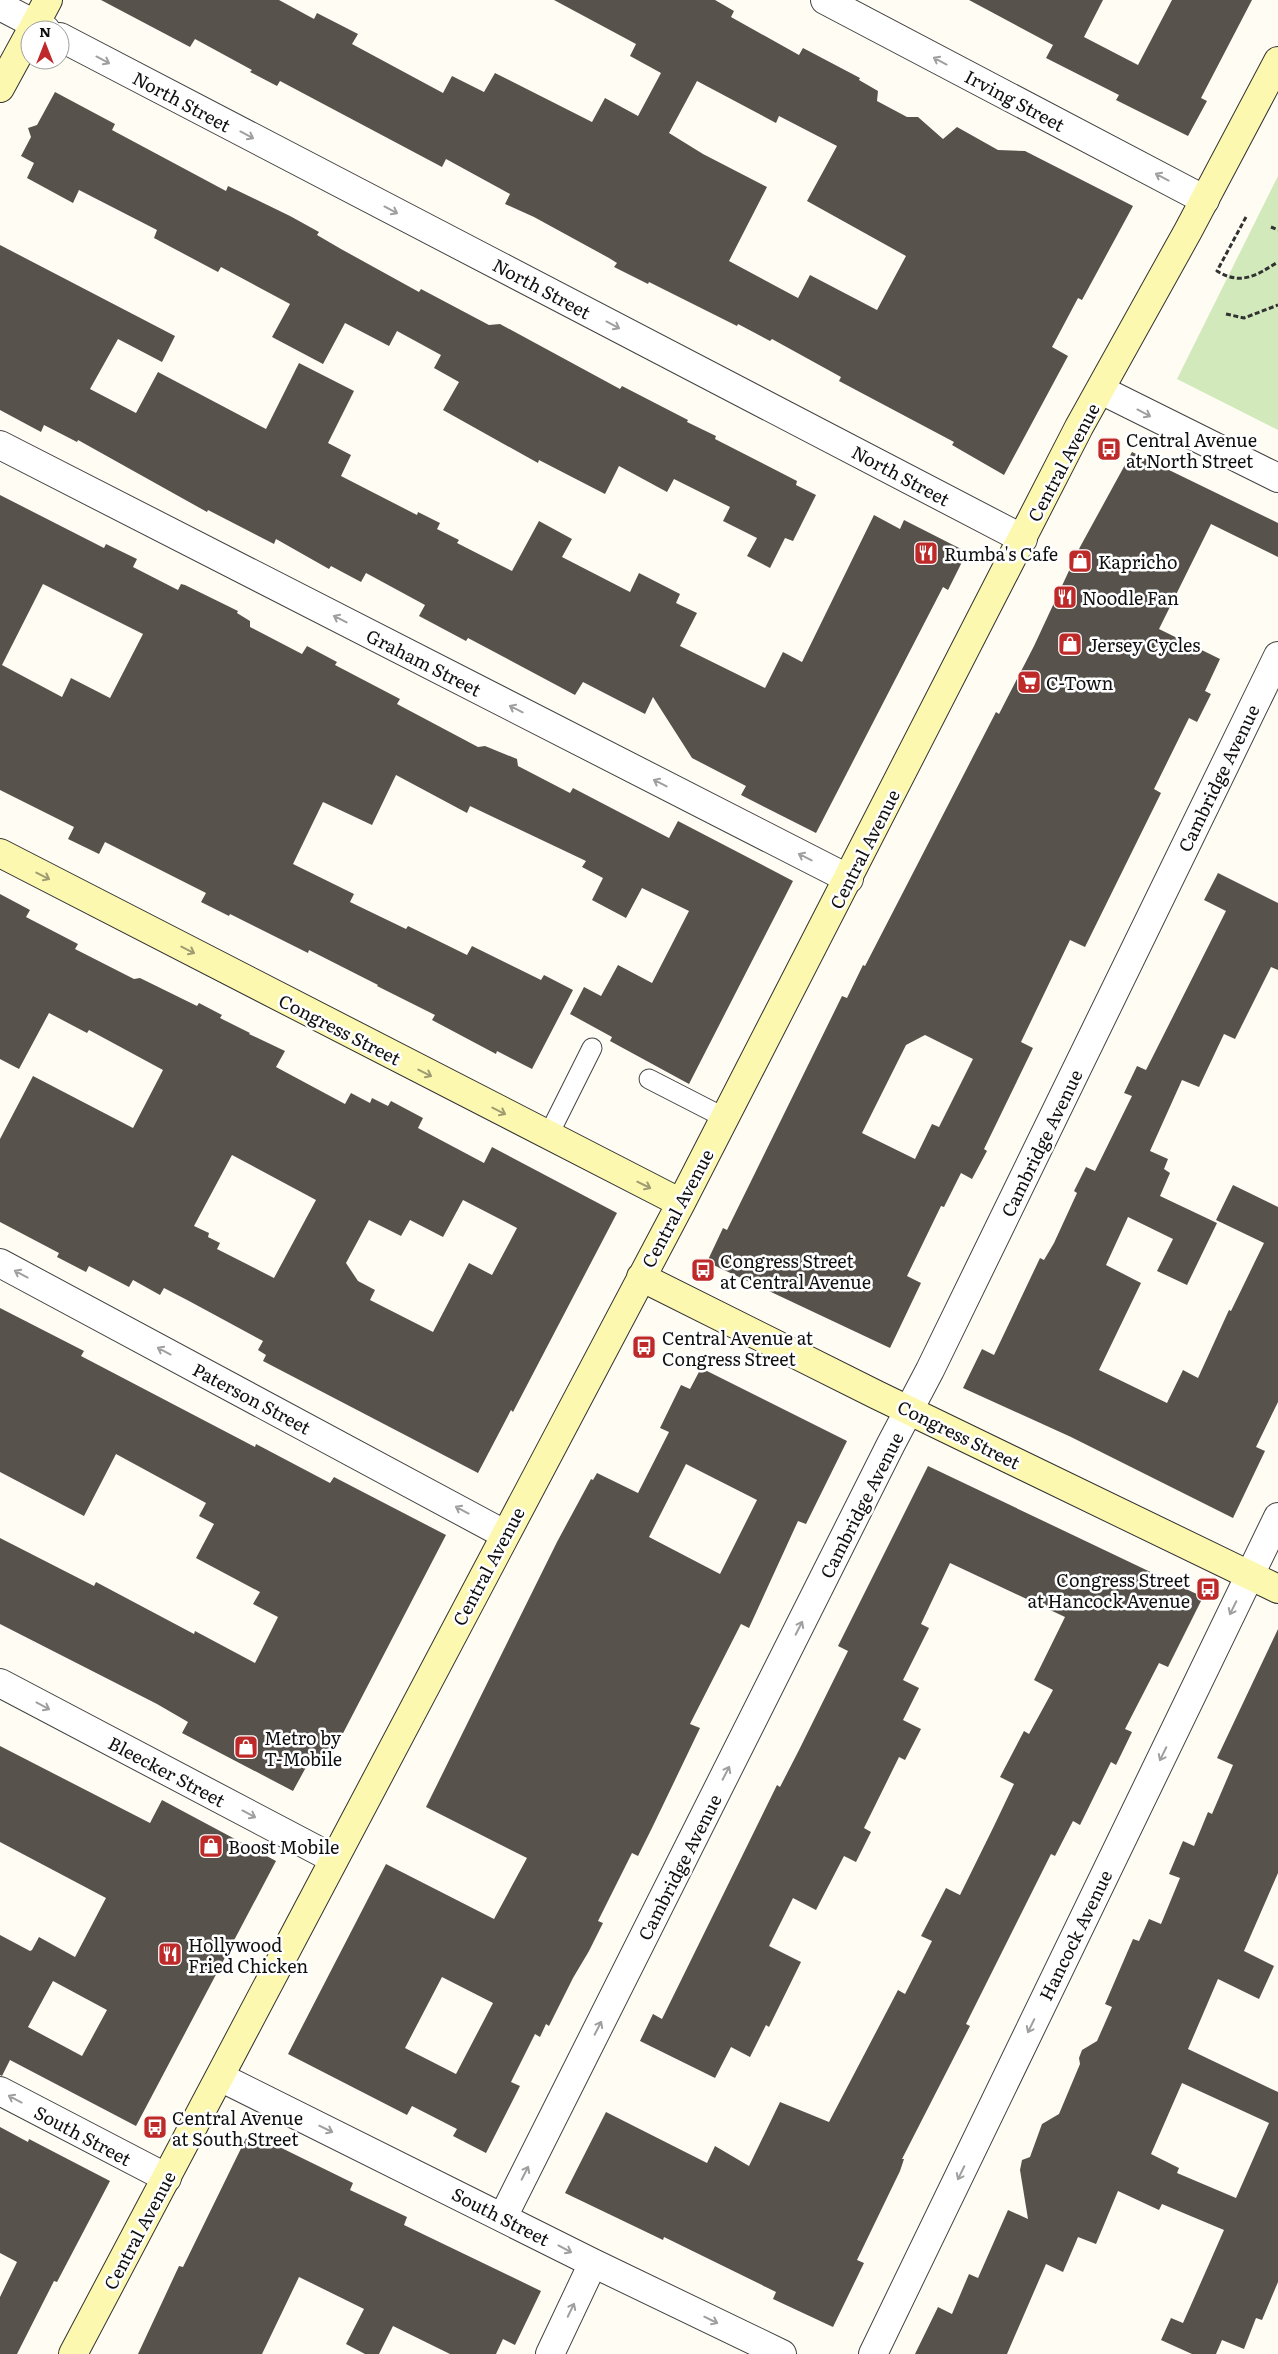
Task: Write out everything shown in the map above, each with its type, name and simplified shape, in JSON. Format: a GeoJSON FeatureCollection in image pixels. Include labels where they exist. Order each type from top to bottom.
{"type":"FeatureCollection","features":[{"type":"Feature","properties":{"kind":"main road"},"geometry":{"type":"LineString","coordinates":[[40,20],[48,0]]}},
{"type":"Feature","properties":{"kind":"main road"},"geometry":{"type":"LineString","coordinates":[[0,88],[20,55]]}},
{"type":"Feature","properties":{"kind":"main road","name":"Central Avenue"},"geometry":{"type":"LineString","coordinates":[[73,2354],[725,1118],[1079,427],[1205,200],[1278,61]]}},
{"type":"Feature","properties":{"kind":"main road","name":"Congress Street"},"geometry":{"type":"LineString","coordinates":[[0,853],[680,1203]]}},
{"type":"Feature","properties":{"kind":"main road","name":"Congress Street"},"geometry":{"type":"LineString","coordinates":[[641,1277],[909,1410],[1278,1589]]}},
{"type":"Feature","properties":{"kind":"street","name":"Irving Street"},"geometry":{"type":"LineString","coordinates":[[825,0],[1205,200]]}},
{"type":"Feature","properties":{"kind":"street"},"geometry":{"type":"LineString","coordinates":[[0,6],[22,20]]}},
{"type":"Feature","properties":{"kind":"street","name":"North Street"},"geometry":{"type":"LineString","coordinates":[[70,42],[1023,539]]}},
{"type":"Feature","properties":{"kind":"street"},"geometry":{"type":"LineString","coordinates":[[1101,390],[1278,478]]}},
{"type":"Feature","properties":{"kind":"street","name":"Graham Street"},"geometry":{"type":"LineString","coordinates":[[0,445],[848,879]]}},
{"type":"Feature","properties":{"kind":"street","name":"Cambridge Avenue"},"geometry":{"type":"LineString","coordinates":[[503,2217],[930,1370],[1278,656]]}},
{"type":"Feature","properties":{"kind":"street","name":"Paterson Street"},"geometry":{"type":"LineString","coordinates":[[0,1263],[504,1534]]}},
{"type":"Feature","properties":{"kind":"street","name":"Hancock Avenue"},"geometry":{"type":"LineString","coordinates":[[873,2354],[1278,1517]]}},
{"type":"Feature","properties":{"kind":"street","name":"Bleecker Street"},"geometry":{"type":"LineString","coordinates":[[0,1683],[334,1859]]}},
{"type":"Feature","properties":{"kind":"street","name":"South Street"},"geometry":{"type":"LineString","coordinates":[[220,2077],[503,2217],[593,2264],[782,2354]]}},
{"type":"Feature","properties":{"kind":"street","name":"South Street"},"geometry":{"type":"LineString","coordinates":[[0,2091],[166,2178]]}},
{"type":"Feature","properties":{"kind":"street"},"geometry":{"type":"LineString","coordinates":[[550,2354],[593,2264]]}},
{"type":"Feature","properties":{"kind":"lane"},"geometry":{"type":"LineString","coordinates":[[548,1136],[592,1048]]}},
{"type":"Feature","properties":{"kind":"lane"},"geometry":{"type":"LineString","coordinates":[[649,1078],[725,1118]]}},
{"type":"Feature","properties":{"kind":"path"},"geometry":{"type":"LineString","coordinates":[[1246,217],[1217,271],[1229,279],[1256,276],[1278,262]]}},
{"type":"Feature","properties":{"kind":"path"},"geometry":{"type":"LineString","coordinates":[[1271,227],[1278,230]]}},
{"type":"Feature","properties":{"kind":"path"},"geometry":{"type":"LineString","coordinates":[[1226,314],[1244,318],[1278,305]]}},
{"type":"Feature","properties":{"kind":"green space"},"geometry":{"type":"Polygon","coordinates":[[[1278,176],[1278,430],[1177,379],[1278,176]]]}},
{"type":"Feature","properties":{"kind":"building"},"geometry":{"type":"Polygon","coordinates":[[[101,0],[279,0],[314,19],[317,13],[358,34],[352,44],[443,93],[452,76],[484,92],[495,73],[592,122],[605,98],[638,116],[661,73],[630,56],[636,44],[554,0],[715,0],[734,11],[731,17],[799,55],[803,48],[860,78],[859,80],[878,91],[877,101],[907,117],[918,117],[943,139],[957,127],[998,150],[1025,151],[1133,206],[1082,300],[1078,298],[1052,347],[1068,356],[1004,475],[952,445],[954,442],[839,381],[841,377],[772,339],[770,341],[738,324],[737,326],[649,282],[648,284],[614,267],[617,263],[609,258],[534,217],[505,204],[510,194],[446,159],[442,167],[280,81],[277,86],[195,39],[190,47],[101,0]],[[697,81],[669,133],[703,154],[767,187],[729,261],[798,298],[810,275],[877,310],[906,256],[807,201],[837,146],[779,116],[776,123],[697,81]]]}},
{"type":"Feature","properties":{"kind":"building"},"geometry":{"type":"Polygon","coordinates":[[[969,0],[1103,0],[1084,37],[1138,65],[1172,0],[1252,0],[1201,98],[1207,101],[1188,136],[1116,100],[1119,95],[1046,58],[1053,45],[969,0]]]}},
{"type":"Feature","properties":{"kind":"building"},"geometry":{"type":"Polygon","coordinates":[[[55,92],[115,124],[112,130],[226,191],[228,186],[290,216],[319,232],[317,235],[419,292],[421,289],[489,325],[500,324],[620,389],[622,386],[688,420],[687,422],[716,436],[715,439],[797,481],[796,485],[816,495],[793,541],[785,538],[770,568],[747,556],[757,538],[723,521],[730,507],[674,479],[667,492],[619,466],[605,494],[539,460],[538,463],[443,410],[459,382],[434,368],[441,355],[397,331],[389,346],[345,323],[323,364],[272,337],[290,304],[221,267],[218,272],[154,238],[157,230],[79,190],[73,203],[27,178],[34,163],[21,156],[31,137],[28,128],[37,125],[55,92]]]}},
{"type":"Feature","properties":{"kind":"building"},"geometry":{"type":"Polygon","coordinates":[[[0,245],[175,336],[162,362],[118,339],[90,389],[136,413],[158,372],[266,429],[299,363],[354,391],[328,443],[351,455],[341,476],[417,515],[418,512],[440,523],[437,529],[459,540],[457,543],[512,571],[539,521],[572,539],[562,557],[630,592],[639,573],[680,594],[676,603],[697,613],[680,646],[765,688],[783,652],[802,662],[874,515],[900,529],[904,520],[967,552],[948,590],[943,587],[816,833],[741,795],[746,786],[692,758],[653,697],[645,714],[583,682],[575,695],[468,638],[466,641],[419,616],[425,605],[366,573],[361,582],[331,566],[329,569],[276,539],[274,544],[208,510],[207,512],[78,440],[77,442],[44,425],[41,432],[0,410],[0,245]]]}},
{"type":"Feature","properties":{"kind":"building"},"geometry":{"type":"Polygon","coordinates":[[[1132,452],[1278,523],[1278,557],[1211,524],[1159,629],[1220,659],[1205,691],[1211,694],[1197,722],[1189,718],[1154,789],[1161,793],[1085,947],[1070,940],[1021,1042],[1033,1048],[984,1149],[987,1151],[972,1179],[961,1173],[944,1207],[941,1206],[907,1276],[921,1283],[890,1348],[707,1262],[723,1228],[727,1230],[842,996],[847,998],[863,965],[865,966],[996,712],[999,714],[1034,646],[1080,547],[1132,452]],[[925,1035],[906,1045],[862,1133],[915,1159],[932,1124],[939,1127],[973,1059],[925,1035]]]}},
{"type":"Feature","properties":{"kind":"building"},"geometry":{"type":"Polygon","coordinates":[[[0,495],[104,548],[106,544],[137,559],[133,567],[178,590],[181,584],[185,585],[238,611],[237,613],[250,621],[250,627],[302,654],[307,646],[337,662],[335,665],[400,699],[397,704],[478,747],[485,746],[517,759],[518,766],[570,793],[573,788],[669,838],[678,821],[793,881],[689,1084],[610,1041],[612,1037],[570,1014],[584,987],[601,996],[618,965],[652,983],[689,911],[642,888],[626,918],[592,900],[603,878],[582,867],[586,861],[470,806],[467,813],[396,775],[372,825],[323,802],[293,864],[354,894],[350,902],[406,929],[408,926],[467,955],[472,946],[541,980],[544,975],[573,990],[532,1069],[497,1051],[496,1054],[432,1020],[435,1015],[309,950],[308,953],[230,914],[229,916],[201,902],[206,893],[105,842],[99,854],[68,839],[74,827],[0,790],[0,495]],[[43,584],[2,665],[62,697],[71,678],[110,698],[143,634],[43,584]]]}},
{"type":"Feature","properties":{"kind":"building"},"geometry":{"type":"Polygon","coordinates":[[[1218,873],[1278,903],[1278,970],[1271,967],[1235,1039],[1224,1034],[1199,1087],[1182,1080],[1150,1151],[1168,1159],[1164,1169],[1170,1173],[1160,1196],[1217,1223],[1187,1285],[1157,1271],[1173,1239],[1128,1217],[1106,1265],[1141,1283],[1099,1370],[1167,1403],[1183,1370],[1198,1378],[1229,1310],[1231,1311],[1264,1243],[1216,1220],[1233,1185],[1278,1207],[1278,1402],[1256,1447],[1265,1451],[1233,1518],[1071,1437],[963,1388],[982,1349],[994,1355],[1040,1258],[1044,1260],[1054,1243],[1077,1193],[1074,1191],[1086,1167],[1095,1171],[1132,1096],[1124,1093],[1137,1066],[1146,1070],[1226,911],[1204,900],[1218,873]]]}},
{"type":"Feature","properties":{"kind":"building"},"geometry":{"type":"Polygon","coordinates":[[[0,894],[30,910],[26,917],[78,944],[75,949],[134,979],[140,978],[197,1006],[199,1003],[222,1015],[220,1018],[285,1051],[276,1067],[345,1104],[351,1093],[370,1103],[372,1098],[388,1106],[391,1101],[423,1118],[418,1128],[484,1163],[492,1147],[617,1213],[513,1412],[511,1410],[478,1473],[263,1361],[266,1355],[258,1350],[263,1341],[189,1301],[164,1288],[160,1295],[133,1280],[129,1287],[89,1266],[86,1272],[57,1257],[59,1253],[0,1222],[0,1139],[33,1076],[133,1128],[163,1070],[89,1030],[87,1033],[49,1013],[19,1069],[0,1059],[0,894]],[[232,1155],[194,1226],[209,1233],[208,1237],[220,1243],[217,1249],[274,1278],[316,1200],[232,1155]],[[463,1200],[443,1237],[410,1220],[401,1236],[369,1220],[346,1263],[358,1281],[375,1290],[370,1300],[433,1332],[469,1263],[492,1275],[517,1228],[463,1200]]]}},
{"type":"Feature","properties":{"kind":"building"},"geometry":{"type":"Polygon","coordinates":[[[0,1308],[84,1351],[81,1356],[255,1447],[256,1444],[330,1483],[334,1477],[446,1535],[326,1766],[311,1758],[293,1791],[182,1733],[188,1722],[157,1704],[0,1624],[0,1538],[94,1586],[96,1582],[194,1634],[195,1631],[255,1663],[278,1617],[253,1604],[260,1592],[196,1558],[214,1524],[199,1516],[206,1503],[116,1454],[84,1516],[0,1472],[0,1308]]]}},
{"type":"Feature","properties":{"kind":"building"},"geometry":{"type":"Polygon","coordinates":[[[701,1368],[847,1441],[806,1524],[798,1521],[749,1628],[741,1624],[690,1724],[700,1728],[638,1856],[632,1853],[598,1921],[603,1923],[549,2026],[546,2024],[540,2037],[535,2034],[511,2082],[520,2086],[486,2153],[453,2136],[457,2129],[412,2106],[407,2115],[288,2054],[386,1864],[494,1919],[527,1858],[426,1807],[557,1542],[591,1479],[593,1480],[597,1473],[638,1493],[669,1432],[660,1428],[681,1385],[690,1389],[701,1368]],[[686,1464],[649,1537],[720,1574],[757,1500],[686,1464]],[[442,1977],[405,2048],[456,2074],[493,2003],[442,1977]]]}},
{"type":"Feature","properties":{"kind":"building"},"geometry":{"type":"Polygon","coordinates":[[[928,1466],[1203,1597],[1168,1667],[1159,1663],[1125,1729],[1132,1732],[1116,1765],[1111,1762],[1080,1825],[1073,1821],[1055,1856],[1051,1854],[966,2024],[970,2026],[902,2159],[904,2159],[900,2171],[857,2260],[864,2263],[833,2327],[773,2299],[776,2292],[664,2237],[663,2240],[565,2193],[606,2112],[707,2163],[715,2146],[749,2166],[780,2102],[829,2122],[898,1990],[905,1994],[932,1941],[921,1936],[946,1888],[960,1895],[1014,1784],[1000,1777],[1024,1731],[1029,1734],[1053,1690],[1034,1680],[1065,1617],[950,1563],[921,1624],[929,1628],[903,1680],[919,1688],[903,1720],[921,1729],[905,1760],[899,1757],[864,1828],[871,1832],[856,1862],[844,1856],[816,1910],[793,1898],[769,1946],[801,1962],[769,2027],[766,2025],[750,2057],[731,2047],[715,2078],[640,2041],[653,2014],[662,2019],[777,1785],[780,1787],[799,1750],[848,1651],[838,1646],[928,1466]]]}},
{"type":"Feature","properties":{"kind":"building"},"geometry":{"type":"Polygon","coordinates":[[[1278,1629],[1278,1873],[1244,1951],[1274,1966],[1259,1999],[1218,1979],[1188,2049],[1278,2092],[1278,2282],[1262,2320],[1256,2318],[1244,2349],[1222,2340],[1216,2354],[1192,2354],[1161,2340],[1171,2318],[1183,2323],[1224,2230],[1162,2204],[1159,2210],[1118,2191],[1096,2244],[1078,2237],[1063,2272],[1046,2264],[1007,2354],[915,2354],[938,2307],[952,2314],[969,2274],[978,2278],[1008,2210],[1028,2219],[1020,2170],[1022,2160],[1030,2157],[1042,2124],[1059,2114],[1080,2064],[1079,2058],[1082,2050],[1097,2041],[1112,2007],[1105,2004],[1133,1939],[1139,1941],[1149,1919],[1161,1924],[1180,1878],[1169,1874],[1183,1841],[1194,1846],[1208,1812],[1212,1814],[1233,1765],[1217,1758],[1278,1629]],[[1182,2083],[1151,2154],[1179,2168],[1177,2173],[1236,2198],[1269,2123],[1182,2083]]]}},
{"type":"Feature","properties":{"kind":"building"},"geometry":{"type":"Polygon","coordinates":[[[0,1746],[150,1823],[162,1800],[276,1861],[136,2126],[10,2060],[2,2076],[0,2075],[0,1935],[30,1951],[39,1937],[75,1957],[106,1898],[0,1842],[0,1746]],[[53,1981],[28,2027],[82,2056],[107,2010],[53,1981]]]}},
{"type":"Feature","properties":{"kind":"building"},"geometry":{"type":"Polygon","coordinates":[[[0,2127],[28,2142],[29,2139],[110,2181],[57,2282],[54,2281],[17,2354],[0,2354],[0,2297],[17,2262],[0,2253],[0,2127]]]}},
{"type":"Feature","properties":{"kind":"building"},"geometry":{"type":"Polygon","coordinates":[[[249,2132],[353,2183],[350,2190],[407,2217],[404,2225],[541,2291],[515,2345],[503,2339],[496,2354],[450,2354],[393,2326],[379,2354],[365,2354],[346,2344],[364,2309],[299,2277],[262,2354],[138,2354],[179,2266],[183,2267],[249,2132]]]}},
{"type":"Feature","properties":{"kind":"place","name":"Central Avenue at North Street"},"geometry":{"type":"Point","coordinates":[1109,449]}},
{"type":"Feature","properties":{"kind":"place","name":"Rumba's Cafe"},"geometry":{"type":"Point","coordinates":[926,553]}},
{"type":"Feature","properties":{"kind":"place","name":"Kapricho"},"geometry":{"type":"Point","coordinates":[1080,561]}},
{"type":"Feature","properties":{"kind":"place","name":"Noodle Fan"},"geometry":{"type":"Point","coordinates":[1065,597]}},
{"type":"Feature","properties":{"kind":"place","name":"Jersey Cycles"},"geometry":{"type":"Point","coordinates":[1070,644]}},
{"type":"Feature","properties":{"kind":"place","name":"C-Town"},"geometry":{"type":"Point","coordinates":[1029,682]}},
{"type":"Feature","properties":{"kind":"place","name":"Congress Street at Central Avenue"},"geometry":{"type":"Point","coordinates":[703,1270]}},
{"type":"Feature","properties":{"kind":"place","name":"Central Avenue at Congress Street"},"geometry":{"type":"Point","coordinates":[644,1347]}},
{"type":"Feature","properties":{"kind":"place","name":"Congress Street at Hancock Avenue"},"geometry":{"type":"Point","coordinates":[1208,1589]}},
{"type":"Feature","properties":{"kind":"place","name":"Metro by T-Mobile"},"geometry":{"type":"Point","coordinates":[246,1747]}},
{"type":"Feature","properties":{"kind":"place","name":"Boost Mobile"},"geometry":{"type":"Point","coordinates":[211,1846]}},
{"type":"Feature","properties":{"kind":"place","name":"Hollywood Fried Chicken"},"geometry":{"type":"Point","coordinates":[170,1954]}},
{"type":"Feature","properties":{"kind":"place","name":"Central Avenue at South Street"},"geometry":{"type":"Point","coordinates":[155,2127]}}]}
